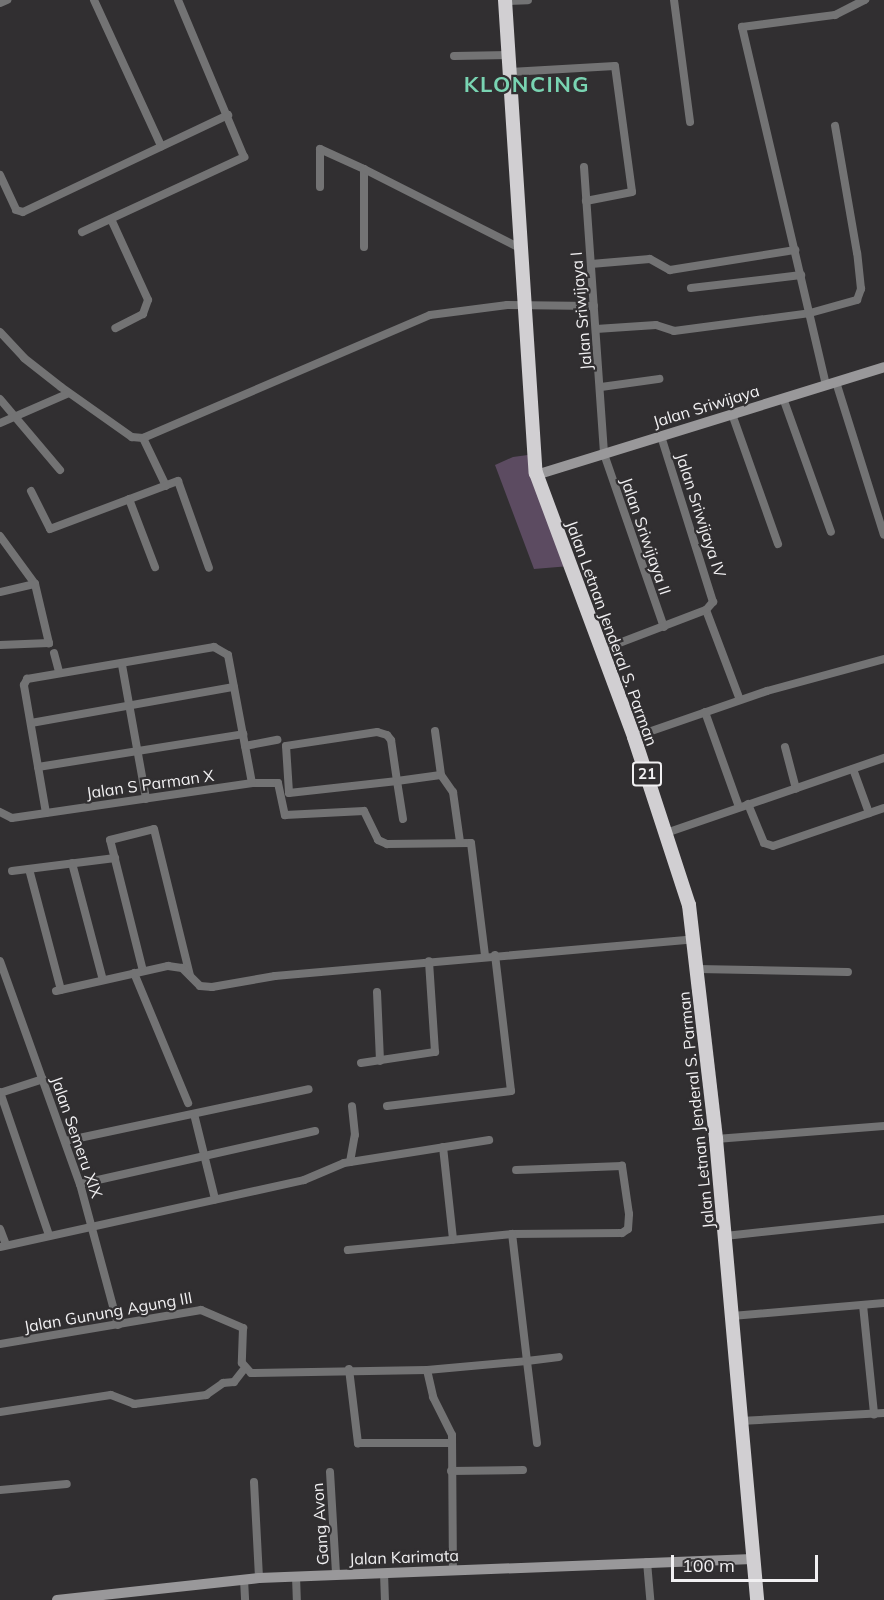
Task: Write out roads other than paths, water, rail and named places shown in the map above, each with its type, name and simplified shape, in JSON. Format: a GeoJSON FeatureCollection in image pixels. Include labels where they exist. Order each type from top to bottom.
{"type":"FeatureCollection","features":[{"type":"Feature","properties":{"kind":"highway","name":"Jalan Letnan Jenderal S. Parman"},"geometry":{"type":"LineString","coordinates":[[505,1],[536,475],[634,737],[687,895],[698,969],[716,1139],[753,1559]]}},
{"type":"Feature","properties":{"kind":"highway","name":"21"},"geometry":{"type":"LineString","coordinates":[[753,1559],[758,1600]]}},
{"type":"Feature","properties":{"kind":"main road","name":"Jalan Sriwijaya"},"geometry":{"type":"LineString","coordinates":[[536,475],[884,367]]}},
{"type":"Feature","properties":{"kind":"main road","name":"Jalan Karimata"},"geometry":{"type":"LineString","coordinates":[[57,1600],[156,1587],[259,1578],[753,1559]]}},
{"type":"Feature","properties":{"kind":"street"},"geometry":{"type":"LineString","coordinates":[[0,3],[7,0]]}},
{"type":"Feature","properties":{"kind":"street"},"geometry":{"type":"LineString","coordinates":[[94,0],[161,146]]}},
{"type":"Feature","properties":{"kind":"street"},"geometry":{"type":"LineString","coordinates":[[82,232],[242,159],[244,150],[178,0]]}},
{"type":"Feature","properties":{"kind":"street"},"geometry":{"type":"LineString","coordinates":[[505,1],[528,0]]}},
{"type":"Feature","properties":{"kind":"street"},"geometry":{"type":"LineString","coordinates":[[674,0],[690,122]]}},
{"type":"Feature","properties":{"kind":"street"},"geometry":{"type":"LineString","coordinates":[[865,0],[835,15],[742,27],[810,313],[831,383],[880,505],[884,535]]}},
{"type":"Feature","properties":{"kind":"street"},"geometry":{"type":"LineString","coordinates":[[454,56],[509,55]]}},
{"type":"Feature","properties":{"kind":"street"},"geometry":{"type":"LineString","coordinates":[[510,72],[615,66],[632,192],[586,201]]}},
{"type":"Feature","properties":{"kind":"street"},"geometry":{"type":"LineString","coordinates":[[0,175],[16,210],[23,212],[228,115]]}},
{"type":"Feature","properties":{"kind":"street"},"geometry":{"type":"LineString","coordinates":[[596,328],[656,325],[674,331],[810,313],[852,302],[861,295],[856,242],[835,126]]}},
{"type":"Feature","properties":{"kind":"street"},"geometry":{"type":"LineString","coordinates":[[320,187],[320,149],[520,248]]}},
{"type":"Feature","properties":{"kind":"street","name":"Jalan Sriwijaya I"},"geometry":{"type":"LineString","coordinates":[[584,167],[604,454]]}},
{"type":"Feature","properties":{"kind":"street"},"geometry":{"type":"LineString","coordinates":[[364,169],[364,247]]}},
{"type":"Feature","properties":{"kind":"street"},"geometry":{"type":"LineString","coordinates":[[111,219],[148,300],[143,314],[115,328]]}},
{"type":"Feature","properties":{"kind":"street"},"geometry":{"type":"LineString","coordinates":[[591,264],[650,258],[670,270],[795,250]]}},
{"type":"Feature","properties":{"kind":"street"},"geometry":{"type":"LineString","coordinates":[[691,288],[801,274]]}},
{"type":"Feature","properties":{"kind":"street"},"geometry":{"type":"LineString","coordinates":[[0,332],[24,358],[69,393],[132,437],[142,438],[430,315],[507,305],[524,307],[594,306]]}},
{"type":"Feature","properties":{"kind":"street"},"geometry":{"type":"LineString","coordinates":[[601,387],[659,379]]}},
{"type":"Feature","properties":{"kind":"street"},"geometry":{"type":"LineString","coordinates":[[0,423],[69,393]]}},
{"type":"Feature","properties":{"kind":"street"},"geometry":{"type":"LineString","coordinates":[[783,398],[831,532]]}},
{"type":"Feature","properties":{"kind":"street"},"geometry":{"type":"LineString","coordinates":[[0,399],[60,470]]}},
{"type":"Feature","properties":{"kind":"street"},"geometry":{"type":"LineString","coordinates":[[732,414],[778,544]]}},
{"type":"Feature","properties":{"kind":"street","name":"Jalan Sriwijaya IV"},"geometry":{"type":"LineString","coordinates":[[661,436],[713,602],[706,610]]}},
{"type":"Feature","properties":{"kind":"street"},"geometry":{"type":"LineString","coordinates":[[142,438],[166,486]]}},
{"type":"Feature","properties":{"kind":"street","name":"Jalan Sriwijaya II"},"geometry":{"type":"LineString","coordinates":[[604,454],[664,627]]}},
{"type":"Feature","properties":{"kind":"street"},"geometry":{"type":"LineString","coordinates":[[31,491],[50,529],[178,481],[209,568]]}},
{"type":"Feature","properties":{"kind":"street"},"geometry":{"type":"LineString","coordinates":[[129,499],[155,567]]}},
{"type":"Feature","properties":{"kind":"street"},"geometry":{"type":"LineString","coordinates":[[0,536],[3,545],[35,584],[49,643],[0,645]]}},
{"type":"Feature","properties":{"kind":"street"},"geometry":{"type":"LineString","coordinates":[[0,592],[35,584]]}},
{"type":"Feature","properties":{"kind":"street"},"geometry":{"type":"LineString","coordinates":[[601,650],[706,610],[740,700]]}},
{"type":"Feature","properties":{"kind":"street"},"geometry":{"type":"LineString","coordinates":[[46,813],[25,681],[58,672],[122,665],[214,647],[228,654],[252,783]]}},
{"type":"Feature","properties":{"kind":"street"},"geometry":{"type":"LineString","coordinates":[[54,653],[58,672]]}},
{"type":"Feature","properties":{"kind":"street"},"geometry":{"type":"LineString","coordinates":[[634,737],[740,700],[884,659]]}},
{"type":"Feature","properties":{"kind":"street"},"geometry":{"type":"LineString","coordinates":[[122,665],[132,705],[146,799]]}},
{"type":"Feature","properties":{"kind":"street"},"geometry":{"type":"LineString","coordinates":[[31,723],[234,687]]}},
{"type":"Feature","properties":{"kind":"street"},"geometry":{"type":"LineString","coordinates":[[705,712],[739,807]]}},
{"type":"Feature","properties":{"kind":"street"},"geometry":{"type":"LineString","coordinates":[[435,731],[441,775],[453,792],[460,842],[471,843],[473,849],[485,956]]}},
{"type":"Feature","properties":{"kind":"street"},"geometry":{"type":"LineString","coordinates":[[404,819],[397,781],[387,735],[377,732],[289,744],[284,749],[289,793],[397,781],[441,775]]}},
{"type":"Feature","properties":{"kind":"street"},"geometry":{"type":"LineString","coordinates":[[38,767],[138,748],[243,734]]}},
{"type":"Feature","properties":{"kind":"street"},"geometry":{"type":"LineString","coordinates":[[245,746],[278,740]]}},
{"type":"Feature","properties":{"kind":"street"},"geometry":{"type":"LineString","coordinates":[[785,747],[796,789]]}},
{"type":"Feature","properties":{"kind":"street"},"geometry":{"type":"LineString","coordinates":[[666,833],[884,758]]}},
{"type":"Feature","properties":{"kind":"street"},"geometry":{"type":"LineString","coordinates":[[853,769],[869,813]]}},
{"type":"Feature","properties":{"kind":"street","name":"Jalan S Parman X"},"geometry":{"type":"LineString","coordinates":[[1,817],[46,813],[252,783],[278,783],[282,811],[285,815],[307,816],[364,811],[378,840],[387,844],[460,842]]}},
{"type":"Feature","properties":{"kind":"street"},"geometry":{"type":"LineString","coordinates":[[748,804],[764,843],[773,846],[884,808]]}},
{"type":"Feature","properties":{"kind":"street"},"geometry":{"type":"LineString","coordinates":[[188,1103],[139,972],[110,840],[154,829],[191,977]]}},
{"type":"Feature","properties":{"kind":"street"},"geometry":{"type":"LineString","coordinates":[[12,871],[115,858]]}},
{"type":"Feature","properties":{"kind":"street"},"geometry":{"type":"LineString","coordinates":[[72,863],[103,980]]}},
{"type":"Feature","properties":{"kind":"street"},"geometry":{"type":"LineString","coordinates":[[29,868],[58,991],[139,972],[177,966],[200,986],[212,987],[275,976],[694,939]]}},
{"type":"Feature","properties":{"kind":"street"},"geometry":{"type":"LineString","coordinates":[[387,1106],[511,1091],[495,955]]}},
{"type":"Feature","properties":{"kind":"street","name":"Jalan Semeru XIX"},"geometry":{"type":"LineString","coordinates":[[0,961],[80,1184],[93,1225],[118,1325]]}},
{"type":"Feature","properties":{"kind":"street"},"geometry":{"type":"LineString","coordinates":[[361,1063],[431,1053],[436,1049],[429,961]]}},
{"type":"Feature","properties":{"kind":"street"},"geometry":{"type":"LineString","coordinates":[[698,969],[848,972]]}},
{"type":"Feature","properties":{"kind":"street"},"geometry":{"type":"LineString","coordinates":[[377,992],[380,1060]]}},
{"type":"Feature","properties":{"kind":"street"},"geometry":{"type":"LineString","coordinates":[[43,1079],[0,1093],[49,1235]]}},
{"type":"Feature","properties":{"kind":"street"},"geometry":{"type":"LineString","coordinates":[[65,1141],[309,1089]]}},
{"type":"Feature","properties":{"kind":"street"},"geometry":{"type":"LineString","coordinates":[[347,1162],[355,1135],[352,1106]]}},
{"type":"Feature","properties":{"kind":"street"},"geometry":{"type":"LineString","coordinates":[[194,1114],[214,1199]]}},
{"type":"Feature","properties":{"kind":"street"},"geometry":{"type":"LineString","coordinates":[[716,1139],[884,1126]]}},
{"type":"Feature","properties":{"kind":"street"},"geometry":{"type":"LineString","coordinates":[[80,1184],[315,1131]]}},
{"type":"Feature","properties":{"kind":"street"},"geometry":{"type":"LineString","coordinates":[[0,1229],[3,1246],[313,1177],[347,1162],[489,1140]]}},
{"type":"Feature","properties":{"kind":"street"},"geometry":{"type":"LineString","coordinates":[[443,1147],[453,1239]]}},
{"type":"Feature","properties":{"kind":"street"},"geometry":{"type":"LineString","coordinates":[[348,1250],[512,1234],[622,1233],[628,1229],[629,1214],[622,1166],[516,1170]]}},
{"type":"Feature","properties":{"kind":"street"},"geometry":{"type":"LineString","coordinates":[[725,1236],[884,1219]]}},
{"type":"Feature","properties":{"kind":"street"},"geometry":{"type":"LineString","coordinates":[[512,1234],[537,1443]]}},
{"type":"Feature","properties":{"kind":"street"},"geometry":{"type":"LineString","coordinates":[[732,1316],[884,1303]]}},
{"type":"Feature","properties":{"kind":"street"},"geometry":{"type":"LineString","coordinates":[[863,1305],[874,1414]]}},
{"type":"Feature","properties":{"kind":"street","name":"Jalan Gunung Agung III"},"geometry":{"type":"LineString","coordinates":[[0,1344],[206,1311],[222,1322],[243,1328],[244,1369]]}},
{"type":"Feature","properties":{"kind":"street"},"geometry":{"type":"LineString","coordinates":[[0,1412],[111,1395],[134,1404],[206,1395],[223,1383],[234,1382],[244,1369],[257,1373],[349,1369],[427,1370],[559,1357]]}},
{"type":"Feature","properties":{"kind":"street"},"geometry":{"type":"LineString","coordinates":[[349,1369],[358,1443],[451,1443]]}},
{"type":"Feature","properties":{"kind":"street"},"geometry":{"type":"LineString","coordinates":[[427,1370],[433,1397],[449,1423],[453,1570]]}},
{"type":"Feature","properties":{"kind":"street"},"geometry":{"type":"LineString","coordinates":[[740,1421],[884,1413]]}},
{"type":"Feature","properties":{"kind":"street"},"geometry":{"type":"LineString","coordinates":[[451,1471],[523,1470]]}},
{"type":"Feature","properties":{"kind":"street","name":"Gang Avon"},"geometry":{"type":"LineString","coordinates":[[330,1472],[336,1574]]}},
{"type":"Feature","properties":{"kind":"street"},"geometry":{"type":"LineString","coordinates":[[254,1482],[259,1578]]}},
{"type":"Feature","properties":{"kind":"street"},"geometry":{"type":"LineString","coordinates":[[0,1490],[67,1484]]}},
{"type":"Feature","properties":{"kind":"street"},"geometry":{"type":"LineString","coordinates":[[647,1562],[650,1600]]}},
{"type":"Feature","properties":{"kind":"street"},"geometry":{"type":"LineString","coordinates":[[384,1573],[385,1600]]}},
{"type":"Feature","properties":{"kind":"street"},"geometry":{"type":"LineString","coordinates":[[296,1576],[297,1600]]}},
{"type":"Feature","properties":{"kind":"street"},"geometry":{"type":"LineString","coordinates":[[244,1579],[245,1600]]}},
{"type":"Feature","properties":{"kind":"street"},"geometry":{"type":"LineString","coordinates":[[156,1587],[156,1600]]}},
{"type":"Feature","properties":{"kind":"district","name":"KLONCING"},"geometry":{"type":"Point","coordinates":[527,85]}}]}
